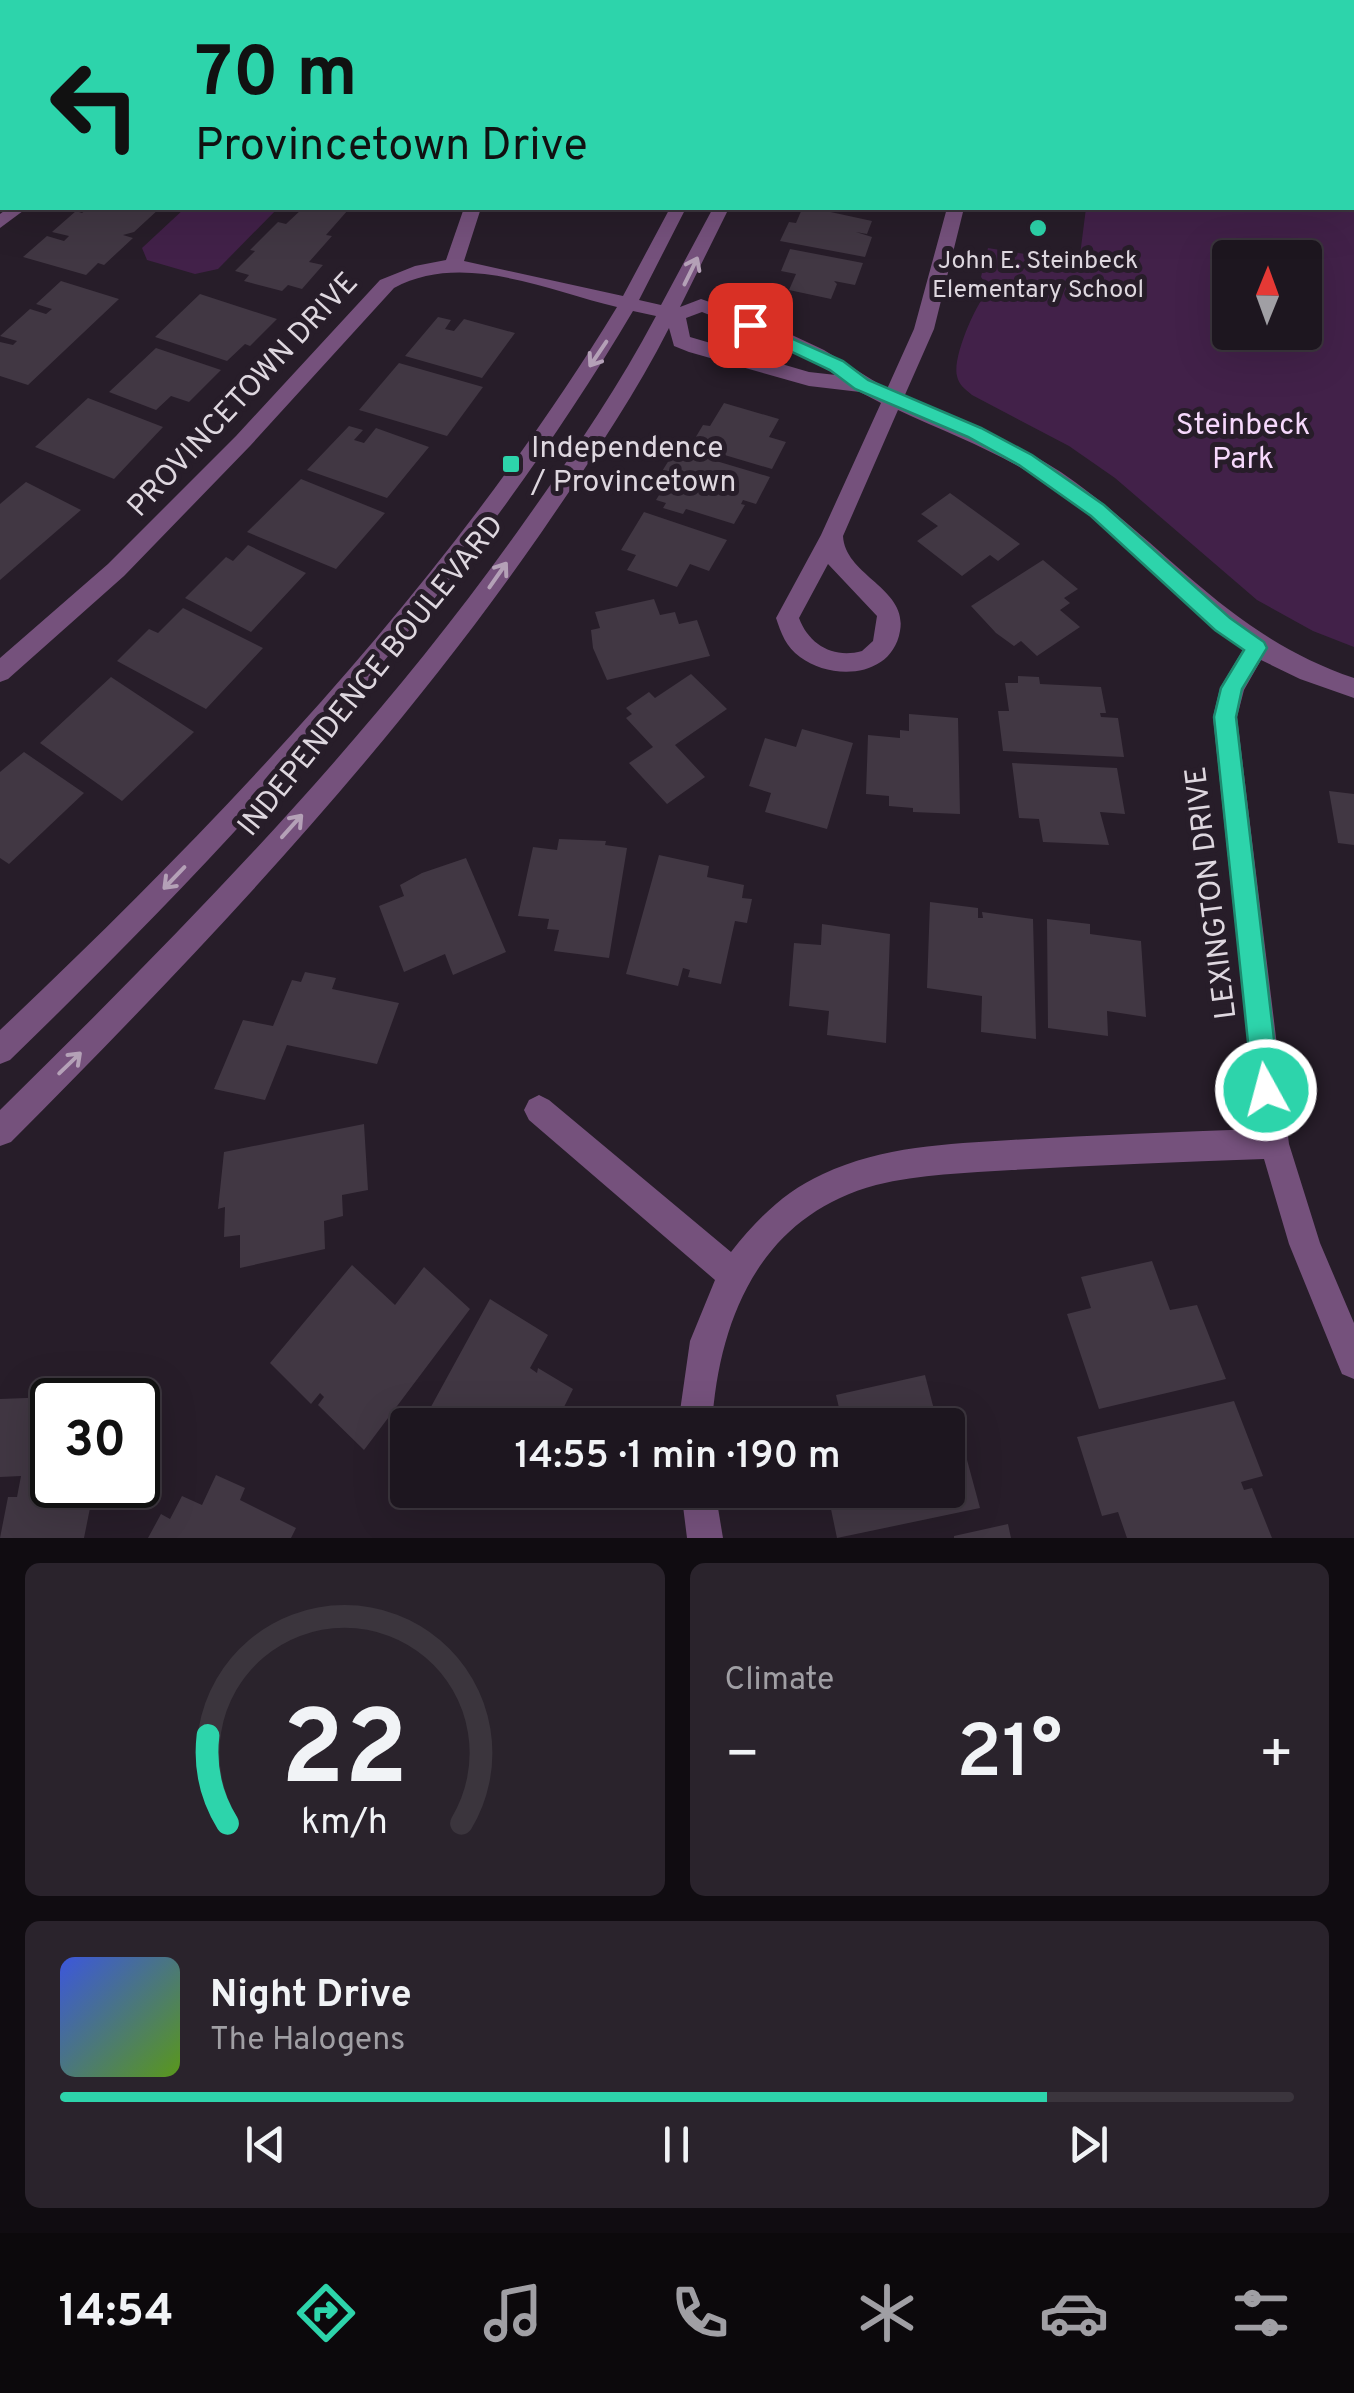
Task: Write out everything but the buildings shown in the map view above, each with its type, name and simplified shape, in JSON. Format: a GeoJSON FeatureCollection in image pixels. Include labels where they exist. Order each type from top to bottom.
{"type":"FeatureCollection","features":[{"type":"Feature","properties":{"kind":"street"},"geometry":{"type":"LineString","coordinates":[[454,265],[469,210]]}},
{"type":"Feature","properties":{"kind":"street","name":"INDEPENDENCE BOULEVARD"},"geometry":{"type":"LineString","coordinates":[[0,1050],[226,825],[344,696],[497,502],[629,305],[677,210]]}},
{"type":"Feature","properties":{"kind":"street","name":"INDEPENDENCE BOULEVARD"},"geometry":{"type":"LineString","coordinates":[[0,1131],[152,983],[339,773],[468,616],[540,516],[672,314],[719,210]]}},
{"type":"Feature","properties":{"kind":"street"},"geometry":{"type":"LineString","coordinates":[[832,536],[832,555],[874,596],[890,620],[889,632],[873,655],[842,664],[825,661],[797,644],[787,618],[832,536],[924,329],[955,210]]}},
{"type":"Feature","properties":{"kind":"street","name":"PROVINCETOWN DRIVE"},"geometry":{"type":"LineString","coordinates":[[0,672],[116,570],[244,442],[386,284],[416,270],[454,265],[482,268],[672,314],[701,305],[823,358],[861,384],[1001,446],[1098,510],[1222,624],[1256,648],[1306,672],[1354,688]]}},
{"type":"Feature","properties":{"kind":"street"},"geometry":{"type":"LineString","coordinates":[[672,314],[681,340],[696,348],[809,379],[861,384]]}},
{"type":"Feature","properties":{"kind":"street","name":"LEXINGTON DRIVE"},"geometry":{"type":"LineString","coordinates":[[1256,648],[1232,688],[1225,717],[1274,1144],[1305,1244],[1354,1362]]}},
{"type":"Feature","properties":{"kind":"street"},"geometry":{"type":"LineString","coordinates":[[539,1110],[732,1274]]}},
{"type":"Feature","properties":{"kind":"street"},"geometry":{"type":"LineString","coordinates":[[697,1408],[701,1361],[732,1274],[753,1244],[800,1201],[871,1171],[921,1162],[1050,1152],[1274,1144]]}},
{"type":"Feature","properties":{"kind":"street"},"geometry":{"type":"LineString","coordinates":[[701,1508],[705,1538]]}},
{"type":"Feature","properties":{"kind":"green space"},"geometry":{"type":"Polygon","coordinates":[[[183,210],[276,210],[218,269],[195,274],[147,260],[142,248],[183,210]]]}},
{"type":"Feature","properties":{"kind":"green space","name":"Steinbeck Park"},"geometry":{"type":"Polygon","coordinates":[[[1086,210],[1354,210],[1354,647],[1313,631],[1257,600],[1115,478],[1069,446],[963,387],[956,368],[966,331],[990,289],[981,277],[988,248],[1079,263],[1086,210]]]}},
{"type":"Feature","properties":{"kind":"place","name":"John E. Steinbeck Elementary School"},"geometry":{"type":"Point","coordinates":[1038,228]}},
{"type":"Feature","properties":{"kind":"place","name":"Independence / Provincetown"},"geometry":{"type":"Point","coordinates":[511,464]}},
{"type":"Feature","properties":{"kind":"route"},"geometry":{"type":"LineString","coordinates":[[750,325],[823,358],[861,384],[974,433],[1025,460],[1098,510],[1222,624],[1256,648],[1232,688],[1225,717],[1266,1090]]}}]}
